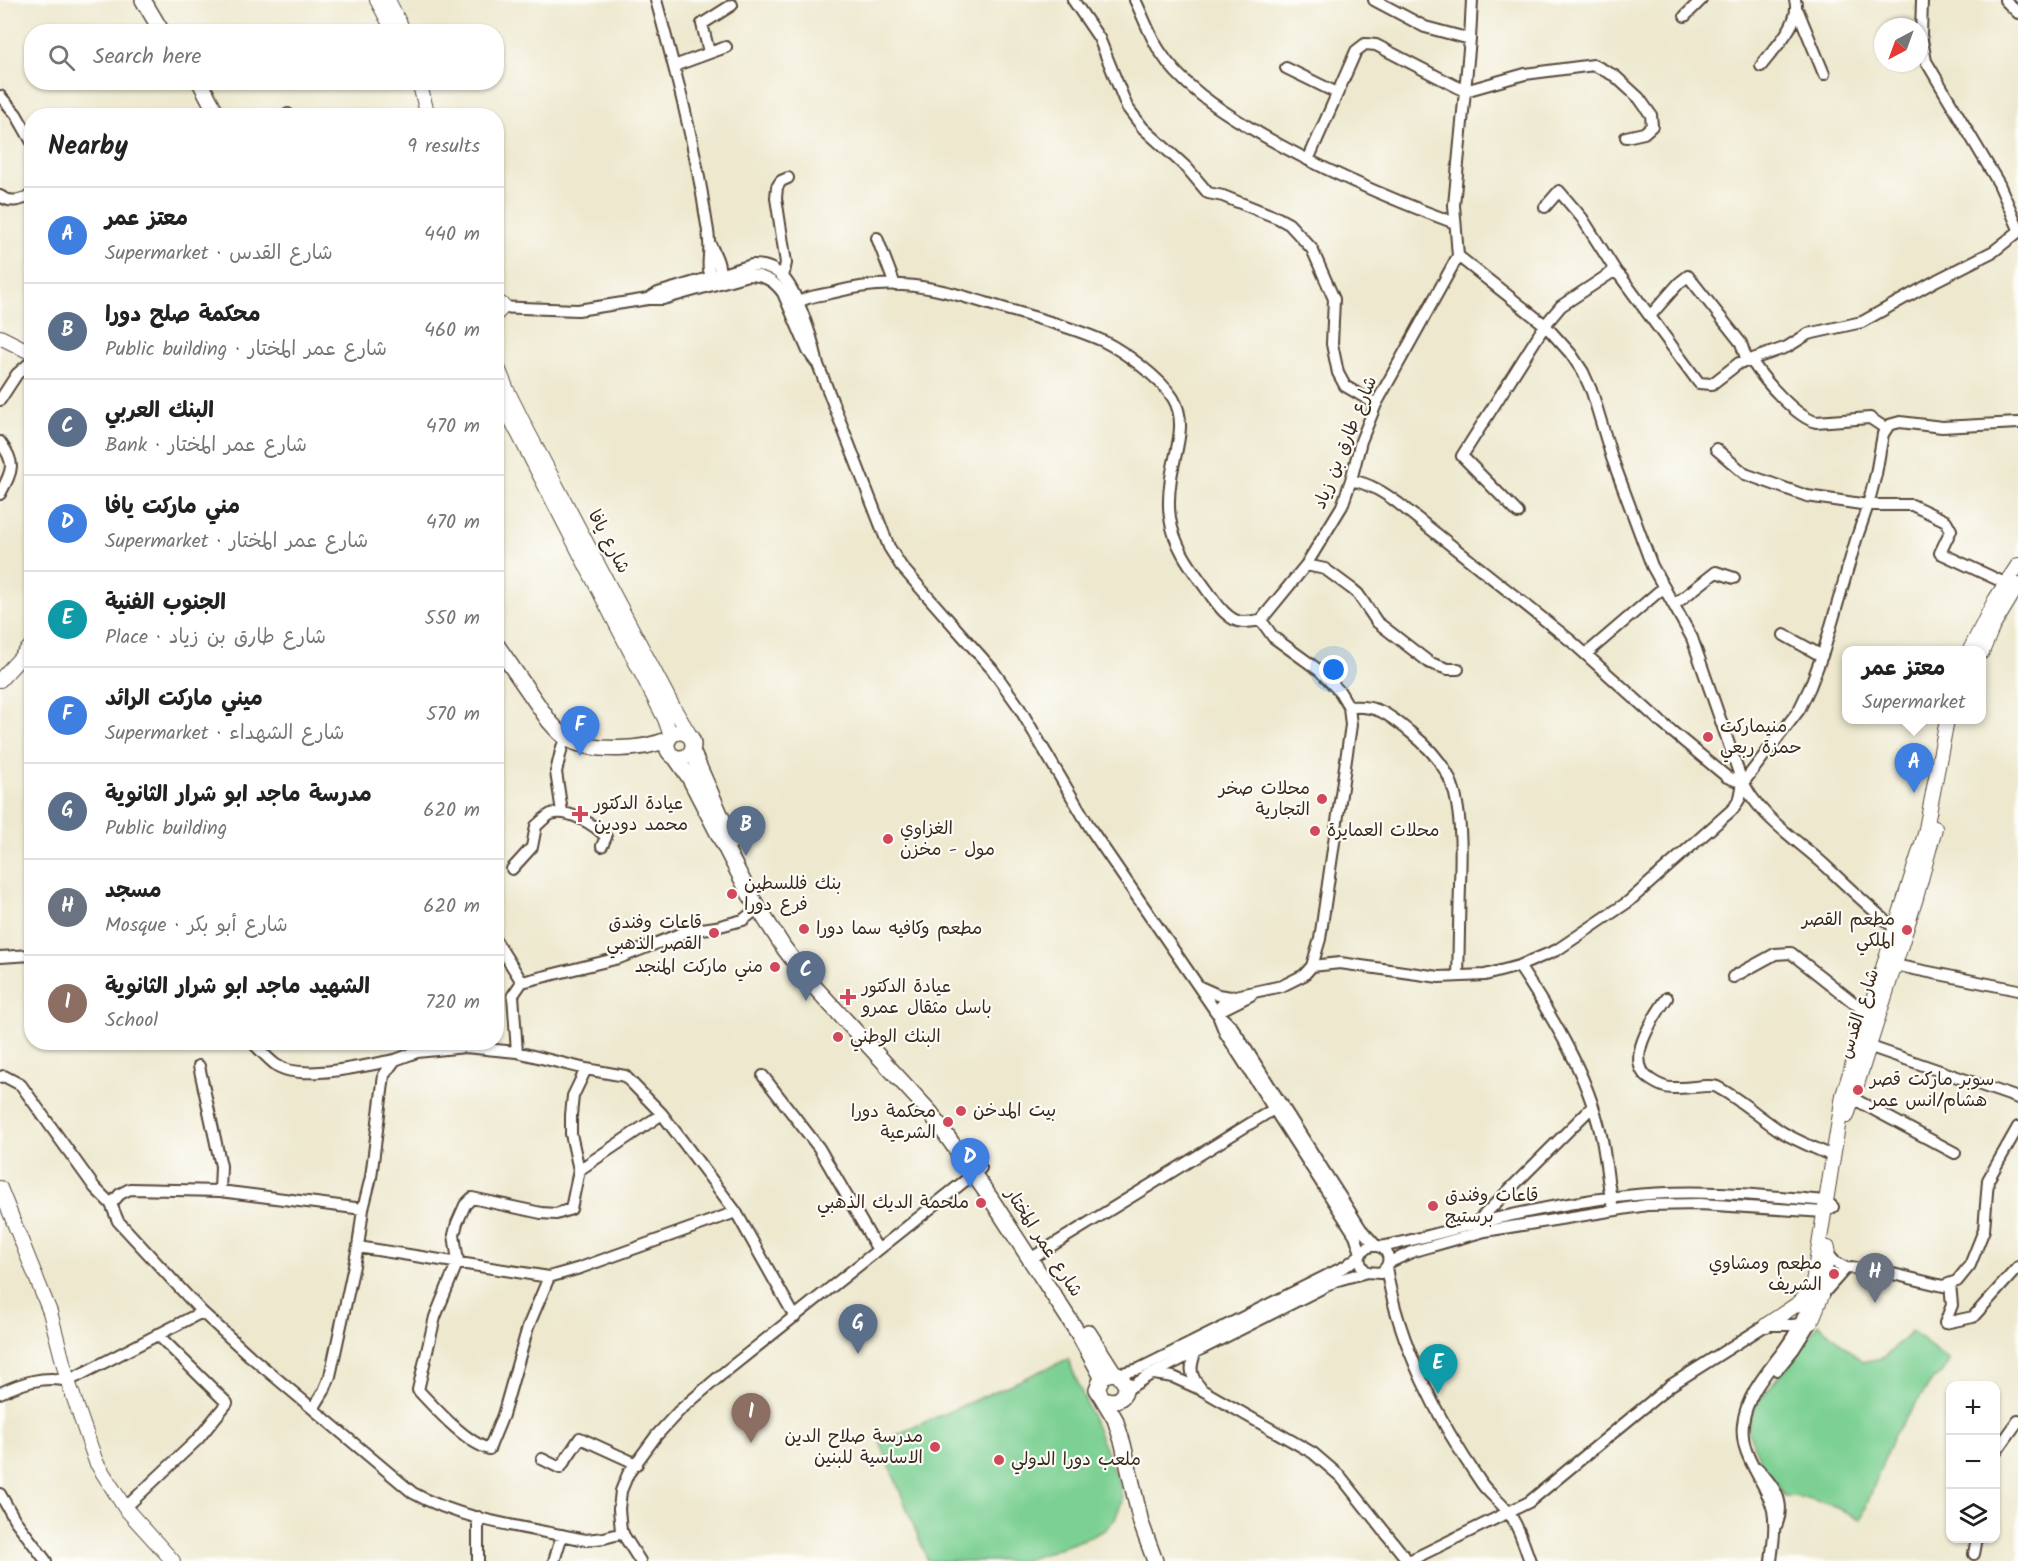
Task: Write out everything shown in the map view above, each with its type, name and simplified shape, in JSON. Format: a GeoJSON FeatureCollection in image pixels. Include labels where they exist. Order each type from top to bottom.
{"type":"FeatureCollection","features":[{"type":"Feature","properties":{"kind":"main road"},"geometry":{"type":"LineString","coordinates":[[143,0],[157,24]]}},
{"type":"Feature","properties":{"kind":"main road"},"geometry":{"type":"LineString","coordinates":[[153,0],[166,24]]}},
{"type":"Feature","properties":{"kind":"main road"},"geometry":{"type":"LineString","coordinates":[[194,90],[205,108]]}},
{"type":"Feature","properties":{"kind":"main road"},"geometry":{"type":"LineString","coordinates":[[204,90],[214,108]]}},
{"type":"Feature","properties":{"kind":"main road"},"geometry":{"type":"LineString","coordinates":[[504,656],[549,721],[559,733],[571,741],[592,747],[671,747],[683,758],[691,744],[683,732],[671,747],[600,755],[578,753],[562,747],[545,732],[504,671]]}},
{"type":"Feature","properties":{"kind":"main road","name":"شارع عمر المختار"},"geometry":{"type":"LineString","coordinates":[[691,744],[742,860],[763,900],[785,934],[819,981],[884,1047],[938,1107],[977,1171],[1111,1375]]}},
{"type":"Feature","properties":{"kind":"main road","name":"شارع عمر المختار"},"geometry":{"type":"LineString","coordinates":[[671,747],[758,908],[784,948],[809,981],[930,1112],[977,1171]]}},
{"type":"Feature","properties":{"kind":"main road"},"geometry":{"type":"LineString","coordinates":[[1155,1561],[1141,1523],[1115,1419],[1098,1389],[1111,1375],[1125,1381],[1124,1394],[1148,1514],[1167,1561]]}},
{"type":"Feature","properties":{"kind":"main road"},"geometry":{"type":"LineString","coordinates":[[1104,1399],[1114,1401],[1124,1394]]}},
{"type":"Feature","properties":{"kind":"street"},"geometry":{"type":"LineString","coordinates":[[377,0],[390,24]]}},
{"type":"Feature","properties":{"kind":"street"},"geometry":{"type":"LineString","coordinates":[[388,0],[400,24]]}},
{"type":"Feature","properties":{"kind":"street"},"geometry":{"type":"LineString","coordinates":[[656,0],[684,100],[699,172],[710,244],[708,261],[716,279]]}},
{"type":"Feature","properties":{"kind":"street"},"geometry":{"type":"LineString","coordinates":[[1073,0],[1099,38],[1127,107],[1143,128],[1187,168],[1208,193],[1223,196],[1278,218],[1289,224],[1312,249],[1334,299],[1332,344],[1338,373],[1345,386],[1376,404]]}},
{"type":"Feature","properties":{"kind":"street"},"geometry":{"type":"LineString","coordinates":[[1135,0],[1159,50],[1177,72],[1222,111],[1350,182],[1455,223]]}},
{"type":"Feature","properties":{"kind":"street"},"geometry":{"type":"LineString","coordinates":[[1374,0],[1425,27],[1470,39]]}},
{"type":"Feature","properties":{"kind":"street"},"geometry":{"type":"LineString","coordinates":[[1472,0],[1456,175],[1455,223],[1458,256],[1545,325],[1573,358],[1587,380],[1635,523],[1652,566],[1692,638],[1743,783],[1754,800],[1769,818],[1900,932]]}},
{"type":"Feature","properties":{"kind":"street"},"geometry":{"type":"LineString","coordinates":[[1685,16],[1701,0]]}},
{"type":"Feature","properties":{"kind":"street"},"geometry":{"type":"LineString","coordinates":[[1795,0],[1824,74]]}},
{"type":"Feature","properties":{"kind":"street"},"geometry":{"type":"LineString","coordinates":[[1922,0],[1921,35],[1926,61],[1999,184],[2018,227]]}},
{"type":"Feature","properties":{"kind":"street"},"geometry":{"type":"LineString","coordinates":[[2005,0],[2018,13]]}},
{"type":"Feature","properties":{"kind":"street"},"geometry":{"type":"LineString","coordinates":[[709,52],[702,24],[732,5]]}},
{"type":"Feature","properties":{"kind":"street"},"geometry":{"type":"LineString","coordinates":[[1761,66],[1791,25],[1798,11]]}},
{"type":"Feature","properties":{"kind":"street"},"geometry":{"type":"LineString","coordinates":[[1308,160],[1356,51],[1365,44],[1376,45],[1465,91],[1525,74],[1594,65],[1615,76],[1639,98],[1650,115],[1652,126],[1644,133],[1626,138]]}},
{"type":"Feature","properties":{"kind":"street"},"geometry":{"type":"LineString","coordinates":[[674,66],[726,47]]}},
{"type":"Feature","properties":{"kind":"street"},"geometry":{"type":"LineString","coordinates":[[1286,68],[1337,93]]}},
{"type":"Feature","properties":{"kind":"street"},"geometry":{"type":"LineString","coordinates":[[420,90],[426,108]]}},
{"type":"Feature","properties":{"kind":"street"},"geometry":{"type":"LineString","coordinates":[[431,90],[435,108]]}},
{"type":"Feature","properties":{"kind":"street"},"geometry":{"type":"LineString","coordinates":[[0,96],[16,114],[24,128]]}},
{"type":"Feature","properties":{"kind":"street"},"geometry":{"type":"LineString","coordinates":[[783,277],[786,263],[776,198],[777,187],[781,181],[788,178]]}},
{"type":"Feature","properties":{"kind":"street"},"geometry":{"type":"LineString","coordinates":[[1545,207],[1559,191],[1582,218],[1617,273],[1695,380],[1701,384],[1714,383],[1739,363],[1787,347],[1808,334],[1862,322],[1994,251],[2018,232]]}},
{"type":"Feature","properties":{"kind":"street"},"geometry":{"type":"LineString","coordinates":[[0,196],[11,201],[24,198]]}},
{"type":"Feature","properties":{"kind":"street"},"geometry":{"type":"LineString","coordinates":[[878,238],[895,285]]}},
{"type":"Feature","properties":{"kind":"street","name":"شارع طارق بن زياد"},"geometry":{"type":"LineString","coordinates":[[1261,620],[1306,565],[1342,506],[1352,480],[1361,441],[1376,404],[1458,256]]}},
{"type":"Feature","properties":{"kind":"street"},"geometry":{"type":"LineString","coordinates":[[716,279],[752,265],[767,266],[783,277],[815,347],[816,362],[889,547],[915,582],[992,669],[1017,704],[1092,831],[1216,1012],[1225,1033],[1361,1228],[1387,1254],[1390,1294],[1419,1375],[1448,1431],[1483,1487],[1508,1512],[1530,1561]]}},
{"type":"Feature","properties":{"kind":"street"},"geometry":{"type":"LineString","coordinates":[[1518,513],[1462,456],[1545,325],[1561,306],[1608,274],[1617,273]]}},
{"type":"Feature","properties":{"kind":"street"},"geometry":{"type":"LineString","coordinates":[[504,307],[578,310],[648,299],[658,292],[716,279],[748,275],[758,275],[777,285],[796,306]]}},
{"type":"Feature","properties":{"kind":"street"},"geometry":{"type":"LineString","coordinates":[[1650,316],[1688,276],[1741,343],[1748,361],[1789,403],[1810,420],[1816,422],[1870,418],[1885,428]]}},
{"type":"Feature","properties":{"kind":"street"},"geometry":{"type":"LineString","coordinates":[[796,306],[832,293],[871,286],[895,285],[933,289],[1082,333],[1119,351],[1157,381],[1172,398],[1180,420],[1171,476],[1170,519],[1175,539],[1186,560],[1218,605],[1230,616],[1240,622],[1261,620],[1273,637],[1320,671],[1340,692],[1349,707],[1351,725],[1320,939],[1312,966],[1294,982],[1224,1002],[1216,1012]]}},
{"type":"Feature","properties":{"kind":"street"},"geometry":{"type":"LineString","coordinates":[[0,337],[24,349]]}},
{"type":"Feature","properties":{"kind":"street"},"geometry":{"type":"LineString","coordinates":[[0,400],[17,374],[24,368]]}},
{"type":"Feature","properties":{"kind":"street","name":"شارع يافا"},"geometry":{"type":"LineString","coordinates":[[504,383],[691,744]]}},
{"type":"Feature","properties":{"kind":"street","name":"شارع يافا"},"geometry":{"type":"LineString","coordinates":[[504,406],[660,708],[671,747]]}},
{"type":"Feature","properties":{"kind":"street"},"geometry":{"type":"LineString","coordinates":[[1312,966],[1340,963],[1439,977],[1485,975],[1519,966],[1557,950],[1628,902],[1734,808],[1740,798],[1743,783],[1799,710],[1822,656],[1868,505],[1885,428],[1889,424],[1900,422],[1942,426],[2018,423]]}},
{"type":"Feature","properties":{"kind":"street"},"geometry":{"type":"LineString","coordinates":[[0,442],[10,456],[12,464],[11,472],[0,494]]}},
{"type":"Feature","properties":{"kind":"street"},"geometry":{"type":"LineString","coordinates":[[1716,449],[1745,474],[1807,496],[1868,505],[1912,505],[1931,512],[1946,521],[1951,530],[1940,553],[2011,584]]}},
{"type":"Feature","properties":{"kind":"street"},"geometry":{"type":"LineString","coordinates":[[1352,480],[1373,487],[1398,503],[1586,654],[1726,777],[1743,783]]}},
{"type":"Feature","properties":{"kind":"street"},"geometry":{"type":"LineString","coordinates":[[1306,565],[1324,570],[1352,589],[1377,621],[1430,663],[1448,669],[1458,669]]}},
{"type":"Feature","properties":{"kind":"street"},"geometry":{"type":"LineString","coordinates":[[1984,646],[2018,565]]}},
{"type":"Feature","properties":{"kind":"street"},"geometry":{"type":"LineString","coordinates":[[1674,605],[1716,572],[1734,578]]}},
{"type":"Feature","properties":{"kind":"street"},"geometry":{"type":"LineString","coordinates":[[1973,646],[2011,584]]}},
{"type":"Feature","properties":{"kind":"street"},"geometry":{"type":"LineString","coordinates":[[1586,654],[1664,587]]}},
{"type":"Feature","properties":{"kind":"street"},"geometry":{"type":"LineString","coordinates":[[1784,635],[1822,656]]}},
{"type":"Feature","properties":{"kind":"street"},"geometry":{"type":"LineString","coordinates":[[0,680],[24,654]]}},
{"type":"Feature","properties":{"kind":"street"},"geometry":{"type":"LineString","coordinates":[[1349,707],[1367,706],[1399,723],[1420,740],[1434,756],[1455,792],[1461,853],[1458,976]]}},
{"type":"Feature","properties":{"kind":"street","name":"شارع القدس"},"geometry":{"type":"LineString","coordinates":[[1806,1323],[1828,1254],[1828,1207],[1852,1098],[1900,932],[1925,834],[1946,724]]}},
{"type":"Feature","properties":{"kind":"street","name":"شارع القدس"},"geometry":{"type":"LineString","coordinates":[[1900,932],[1932,846],[1955,724]]}},
{"type":"Feature","properties":{"kind":"street"},"geometry":{"type":"LineString","coordinates":[[562,747],[556,772],[562,812]]}},
{"type":"Feature","properties":{"kind":"street"},"geometry":{"type":"LineString","coordinates":[[512,868],[532,847],[536,826],[550,815],[562,812],[596,826],[606,837],[602,846]]}},
{"type":"Feature","properties":{"kind":"street"},"geometry":{"type":"LineString","coordinates":[[517,1052],[513,995],[522,982],[619,958],[688,931],[743,920],[758,908]]}},
{"type":"Feature","properties":{"kind":"street"},"geometry":{"type":"LineString","coordinates":[[504,953],[522,982]]}},
{"type":"Feature","properties":{"kind":"street"},"geometry":{"type":"LineString","coordinates":[[1733,977],[1775,954],[1791,953],[1868,1014]]}},
{"type":"Feature","properties":{"kind":"street"},"geometry":{"type":"LineString","coordinates":[[0,957],[24,956]]}},
{"type":"Feature","properties":{"kind":"street"},"geometry":{"type":"LineString","coordinates":[[1890,964],[2018,990]]}},
{"type":"Feature","properties":{"kind":"street","name":"شارع القدس"},"geometry":{"type":"LineString","coordinates":[[1817,1292],[1832,1156],[1843,1095],[1868,1014],[1890,964]]}},
{"type":"Feature","properties":{"kind":"street"},"geometry":{"type":"LineString","coordinates":[[1519,966],[1546,1006],[1589,1092],[1601,1135],[1613,1210]]}},
{"type":"Feature","properties":{"kind":"street"},"geometry":{"type":"LineString","coordinates":[[1198,986],[1234,1000]]}},
{"type":"Feature","properties":{"kind":"street"},"geometry":{"type":"LineString","coordinates":[[1667,998],[1642,1042],[1639,1056],[1641,1067],[1647,1077],[1659,1085],[1670,1088],[1714,1085],[1783,1133],[1832,1156]]}},
{"type":"Feature","properties":{"kind":"street"},"geometry":{"type":"LineString","coordinates":[[1232,1027],[1234,1000]]}},
{"type":"Feature","properties":{"kind":"street"},"geometry":{"type":"LineString","coordinates":[[1216,1012],[1232,1027],[1355,1235],[1361,1254],[1361,1265],[1390,1294]]}},
{"type":"Feature","properties":{"kind":"street"},"geometry":{"type":"LineString","coordinates":[[1868,1046],[2018,1098]]}},
{"type":"Feature","properties":{"kind":"street"},"geometry":{"type":"LineString","coordinates":[[261,1050],[277,1065],[291,1072],[314,1073],[395,1060],[413,1050]]}},
{"type":"Feature","properties":{"kind":"street"},"geometry":{"type":"LineString","coordinates":[[496,1050],[517,1052],[625,1076],[662,1114],[736,1212],[795,1317]]}},
{"type":"Feature","properties":{"kind":"street"},"geometry":{"type":"LineString","coordinates":[[313,1409],[330,1376],[371,1177],[384,1075],[395,1060]]}},
{"type":"Feature","properties":{"kind":"street"},"geometry":{"type":"LineString","coordinates":[[199,1066],[221,1166],[220,1191]]}},
{"type":"Feature","properties":{"kind":"street"},"geometry":{"type":"LineString","coordinates":[[549,1277],[528,1327],[503,1415],[489,1449],[483,1447],[462,1431],[418,1390],[435,1317],[458,1261],[454,1235],[460,1214],[470,1199],[477,1198],[551,1214],[567,1211],[573,1206],[579,1170],[573,1149],[571,1114],[573,1096],[586,1069]]}},
{"type":"Feature","properties":{"kind":"street"},"geometry":{"type":"LineString","coordinates":[[0,1077],[4,1076],[21,1085],[95,1188],[111,1204],[118,1221],[202,1312],[412,1493],[429,1502],[478,1517],[586,1540],[623,1533]]}},
{"type":"Feature","properties":{"kind":"street"},"geometry":{"type":"LineString","coordinates":[[763,1076],[819,1148],[878,1250]]}},
{"type":"Feature","properties":{"kind":"street"},"geometry":{"type":"LineString","coordinates":[[1852,1098],[1955,1153]]}},
{"type":"Feature","properties":{"kind":"street"},"geometry":{"type":"LineString","coordinates":[[1475,1224],[1593,1106]]}},
{"type":"Feature","properties":{"kind":"street"},"geometry":{"type":"LineString","coordinates":[[1034,1257],[1278,1107]]}},
{"type":"Feature","properties":{"kind":"street"},"geometry":{"type":"LineString","coordinates":[[579,1170],[662,1114]]}},
{"type":"Feature","properties":{"kind":"street"},"geometry":{"type":"LineString","coordinates":[[1828,1254],[1846,1268],[1872,1269],[1940,1285],[1950,1284],[1959,1278],[1970,1265],[1984,1230],[1988,1180],[2018,1126]]}},
{"type":"Feature","properties":{"kind":"street"},"geometry":{"type":"LineString","coordinates":[[640,1561],[623,1533],[619,1509],[621,1491],[628,1474],[656,1436],[679,1411],[721,1375],[977,1171]]}},
{"type":"Feature","properties":{"kind":"street"},"geometry":{"type":"LineString","coordinates":[[0,1188],[50,1312],[68,1381],[96,1462],[125,1508],[173,1561]]}},
{"type":"Feature","properties":{"kind":"street"},"geometry":{"type":"LineString","coordinates":[[111,1204],[120,1194],[130,1189],[220,1191],[363,1209]]}},
{"type":"Feature","properties":{"kind":"street"},"geometry":{"type":"LineString","coordinates":[[1111,1375],[1139,1370],[1346,1266],[1366,1248],[1611,1198],[1680,1192],[1734,1193],[1828,1207]]}},
{"type":"Feature","properties":{"kind":"street"},"geometry":{"type":"LineString","coordinates":[[1124,1394],[1151,1374],[1338,1280],[1369,1273],[1380,1273],[1387,1265],[1414,1251],[1485,1231],[1647,1205],[1828,1207]]}},
{"type":"Feature","properties":{"kind":"street"},"geometry":{"type":"LineString","coordinates":[[358,1247],[549,1277],[736,1212]]}},
{"type":"Feature","properties":{"kind":"street"},"geometry":{"type":"LineString","coordinates":[[1950,1284],[1952,1305],[1945,1323],[1973,1317],[2018,1267]]}},
{"type":"Feature","properties":{"kind":"street"},"geometry":{"type":"LineString","coordinates":[[1151,1374],[1164,1374],[1202,1390],[1313,1453],[1341,1477],[1408,1561],[1529,1502],[1671,1385],[1817,1292],[1846,1268]]}},
{"type":"Feature","properties":{"kind":"street"},"geometry":{"type":"LineString","coordinates":[[0,1393],[43,1378],[68,1381],[202,1312]]}},
{"type":"Feature","properties":{"kind":"street"},"geometry":{"type":"LineString","coordinates":[[1766,1325],[1806,1323],[1794,1349],[1748,1404],[1743,1423],[1744,1443],[1751,1462],[1772,1485],[1781,1505],[1780,1517],[1774,1532],[1771,1561]]}},
{"type":"Feature","properties":{"kind":"street"},"geometry":{"type":"LineString","coordinates":[[125,1508],[198,1438],[227,1403],[157,1334]]}},
{"type":"Feature","properties":{"kind":"street"},"geometry":{"type":"LineString","coordinates":[[1196,1351],[1192,1360],[1191,1374],[1202,1390]]}},
{"type":"Feature","properties":{"kind":"street"},"geometry":{"type":"LineString","coordinates":[[2000,1445],[2018,1421]]}},
{"type":"Feature","properties":{"kind":"street"},"geometry":{"type":"LineString","coordinates":[[542,1459],[560,1468],[580,1438],[637,1464]]}},
{"type":"Feature","properties":{"kind":"street"},"geometry":{"type":"LineString","coordinates":[[0,1494],[15,1520],[46,1561]]}},
{"type":"Feature","properties":{"kind":"street"},"geometry":{"type":"LineString","coordinates":[[478,1517],[478,1561]]}},
{"type":"Feature","properties":{"kind":"street"},"geometry":{"type":"LineString","coordinates":[[554,1561],[562,1535]]}},
{"type":"Feature","properties":{"kind":"street"},"geometry":{"type":"LineString","coordinates":[[1974,1554],[1976,1543]]}},
{"type":"Feature","properties":{"kind":"green space"},"geometry":{"type":"Polygon","coordinates":[[[1819,1324],[1863,1362],[1885,1357],[1911,1331],[1949,1361],[1942,1374],[1933,1379],[1893,1436],[1861,1520],[1824,1503],[1785,1496],[1760,1460],[1747,1430],[1753,1409],[1819,1324]]]}},
{"type":"Feature","properties":{"kind":"green space","name":"ملعب دورا الدولي"},"geometry":{"type":"Polygon","coordinates":[[[1068,1359],[1121,1488],[1122,1501],[1115,1519],[1105,1530],[1090,1537],[1024,1561],[928,1561],[880,1442],[1068,1359]]]}},
{"type":"Feature","properties":{"kind":"place","name":"منيماركت حمزة ربعي"},"geometry":{"type":"Point","coordinates":[1708,737]}},
{"type":"Feature","properties":{"kind":"place","name":"ميني ماركت الرائد"},"geometry":{"type":"Point","coordinates":[580,756]}},
{"type":"Feature","properties":{"kind":"place","name":"معتز عمر"},"geometry":{"type":"Point","coordinates":[1914,793]}},
{"type":"Feature","properties":{"kind":"place","name":"محلات صخر التجارية"},"geometry":{"type":"Point","coordinates":[1322,799]}},
{"type":"Feature","properties":{"kind":"place","name":"عيادة الدكتور محمد دودين"},"geometry":{"type":"Point","coordinates":[580,814]}},
{"type":"Feature","properties":{"kind":"place","name":"محلات العمايرة"},"geometry":{"type":"Point","coordinates":[1315,831]}},
{"type":"Feature","properties":{"kind":"place","name":"الغزاوي مول - مخزن"},"geometry":{"type":"Point","coordinates":[888,839]}},
{"type":"Feature","properties":{"kind":"place","name":"محكمة صلح دورا"},"geometry":{"type":"Point","coordinates":[746,856]}},
{"type":"Feature","properties":{"kind":"place","name":"بنك فللسطين فرع دورا"},"geometry":{"type":"Point","coordinates":[732,894]}},
{"type":"Feature","properties":{"kind":"place","name":"مطعم وكافيه سما دورا"},"geometry":{"type":"Point","coordinates":[804,929]}},
{"type":"Feature","properties":{"kind":"place","name":"مطعم القصر الملكي"},"geometry":{"type":"Point","coordinates":[1907,930]}},
{"type":"Feature","properties":{"kind":"place","name":"قاعات وفندق القصر الذهبي"},"geometry":{"type":"Point","coordinates":[714,933]}},
{"type":"Feature","properties":{"kind":"place","name":"مني ماركت المنجد"},"geometry":{"type":"Point","coordinates":[775,967]}},
{"type":"Feature","properties":{"kind":"place","name":"عيادة الدكتور باسل مثقال عمرو"},"geometry":{"type":"Point","coordinates":[848,997]}},
{"type":"Feature","properties":{"kind":"place","name":"البنك العربي"},"geometry":{"type":"Point","coordinates":[806,1001]}},
{"type":"Feature","properties":{"kind":"place","name":"البنك الوطني"},"geometry":{"type":"Point","coordinates":[838,1037]}},
{"type":"Feature","properties":{"kind":"place","name":"سوبر ماركت قصر هشام/انس عمر"},"geometry":{"type":"Point","coordinates":[1858,1090]}},
{"type":"Feature","properties":{"kind":"place","name":"بيت المدخن"},"geometry":{"type":"Point","coordinates":[961,1111]}},
{"type":"Feature","properties":{"kind":"place","name":"محكمة دورا الشرعية"},"geometry":{"type":"Point","coordinates":[948,1122]}},
{"type":"Feature","properties":{"kind":"place","name":"مني ماركت يافا"},"geometry":{"type":"Point","coordinates":[970,1188]}},
{"type":"Feature","properties":{"kind":"place","name":"ملحمة الديك الذهبي"},"geometry":{"type":"Point","coordinates":[981,1203]}},
{"type":"Feature","properties":{"kind":"place","name":"قاعات وفندق برستيج"},"geometry":{"type":"Point","coordinates":[1433,1206]}},
{"type":"Feature","properties":{"kind":"place","name":"مطعم ومشاوي الشريف"},"geometry":{"type":"Point","coordinates":[1834,1274]}},
{"type":"Feature","properties":{"kind":"place","name":"مسجد"},"geometry":{"type":"Point","coordinates":[1875,1303]}},
{"type":"Feature","properties":{"kind":"place","name":"مدرسة ماجد ابو شرار الثانوية"},"geometry":{"type":"Point","coordinates":[858,1354]}},
{"type":"Feature","properties":{"kind":"place","name":"الجنوب الفنية"},"geometry":{"type":"Point","coordinates":[1438,1394]}},
{"type":"Feature","properties":{"kind":"place","name":"الشهيد ماجد ابو شرار الثانوية"},"geometry":{"type":"Point","coordinates":[751,1443]}},
{"type":"Feature","properties":{"kind":"place","name":"مدرسة صلاح الدين الاساسية للبنين"},"geometry":{"type":"Point","coordinates":[935,1447]}},
{"type":"Feature","properties":{"kind":"place","name":"ملعب دورا الدولي"},"geometry":{"type":"Point","coordinates":[999,1460]}}]}
